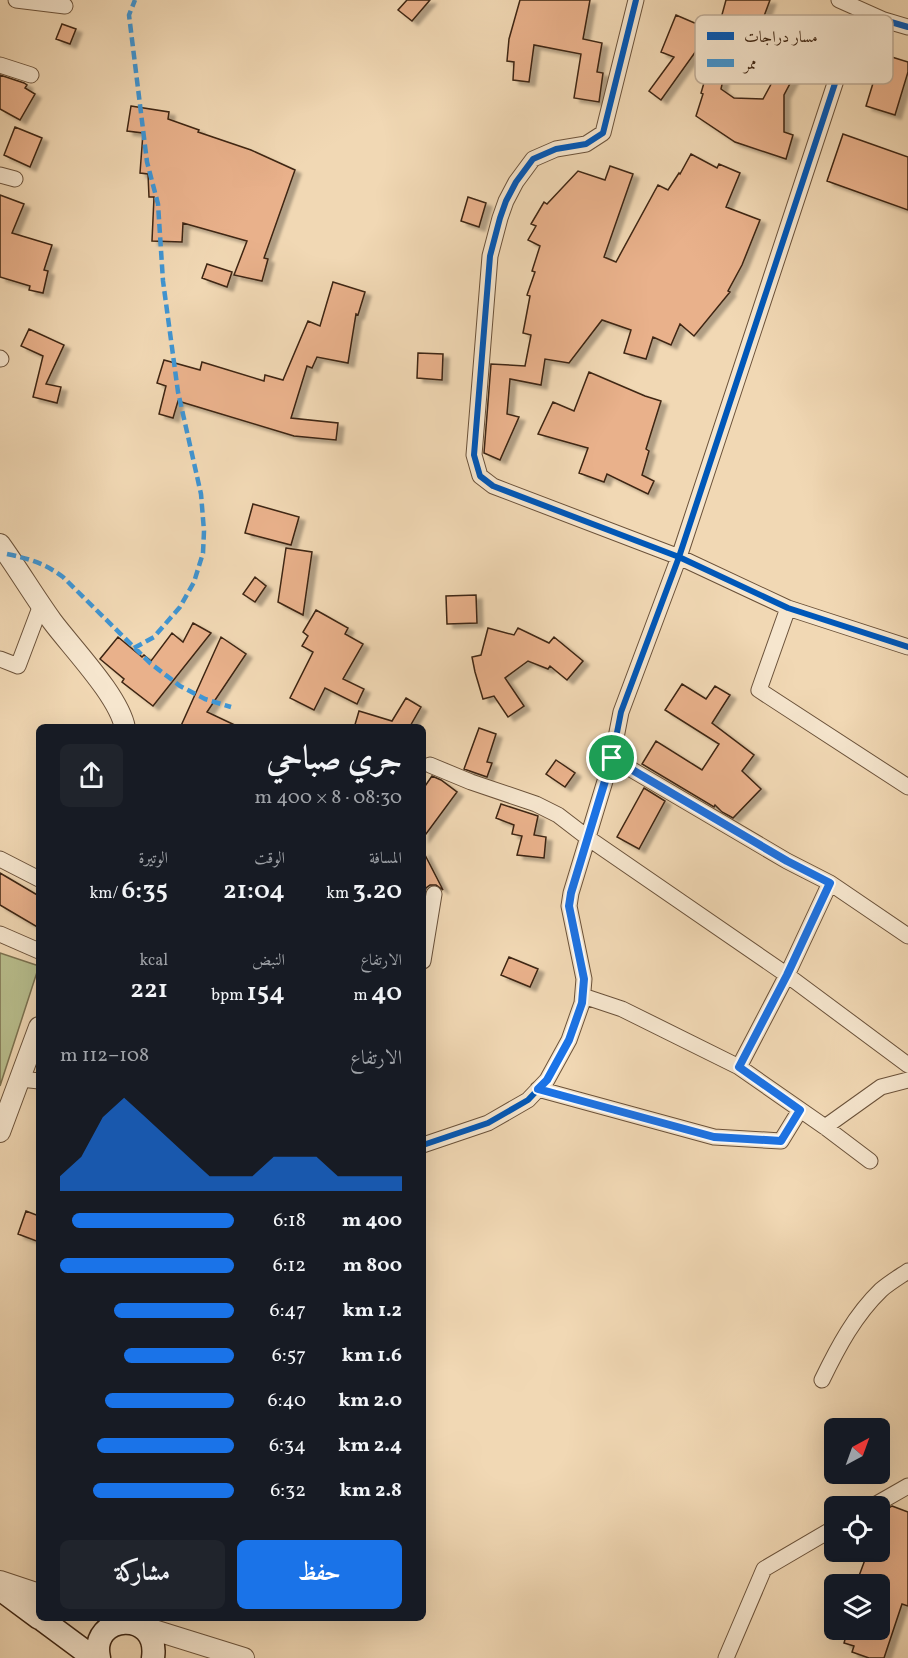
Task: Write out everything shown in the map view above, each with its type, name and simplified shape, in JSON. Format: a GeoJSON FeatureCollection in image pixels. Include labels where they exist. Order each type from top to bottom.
{"type":"FeatureCollection","features":[{"type":"Feature","properties":{"kind":"main road"},"geometry":{"type":"LineString","coordinates":[[0,1589],[36,1615]]}},
{"type":"Feature","properties":{"kind":"main road"},"geometry":{"type":"LineString","coordinates":[[44,1621],[94,1658]]}},
{"type":"Feature","properties":{"kind":"main road"},"geometry":{"type":"LineString","coordinates":[[99,1658],[97,1647],[103,1633],[116,1624],[124,1622],[146,1631],[154,1647],[153,1658]]}},
{"type":"Feature","properties":{"kind":"street"},"geometry":{"type":"LineString","coordinates":[[16,0],[65,6]]}},
{"type":"Feature","properties":{"kind":"street"},"geometry":{"type":"LineString","coordinates":[[636,0],[603,133],[586,144],[556,149],[533,159],[516,182],[500,218],[490,256],[474,455],[480,476],[493,486],[679,557],[788,608],[908,647]]}},
{"type":"Feature","properties":{"kind":"street"},"geometry":{"type":"LineString","coordinates":[[839,0],[873,15]]}},
{"type":"Feature","properties":{"kind":"street"},"geometry":{"type":"LineString","coordinates":[[893,23],[908,27]]}},
{"type":"Feature","properties":{"kind":"street"},"geometry":{"type":"LineString","coordinates":[[0,65],[32,75]]}},
{"type":"Feature","properties":{"kind":"street"},"geometry":{"type":"LineString","coordinates":[[426,1144],[488,1123],[528,1100],[547,1080],[569,1040],[582,1003],[584,979],[569,906],[571,893],[612,758],[621,712],[679,557],[835,84]]}},
{"type":"Feature","properties":{"kind":"street"},"geometry":{"type":"LineString","coordinates":[[0,174],[15,179]]}},
{"type":"Feature","properties":{"kind":"street"},"geometry":{"type":"LineString","coordinates":[[0,544],[41,605],[106,690],[123,717],[124,724]]}},
{"type":"Feature","properties":{"kind":"street"},"geometry":{"type":"LineString","coordinates":[[0,659],[18,666],[41,605]]}},
{"type":"Feature","properties":{"kind":"street"},"geometry":{"type":"LineString","coordinates":[[788,608],[759,690],[908,787]]}},
{"type":"Feature","properties":{"kind":"street"},"geometry":{"type":"LineString","coordinates":[[612,758],[787,861],[830,883],[908,936]]}},
{"type":"Feature","properties":{"kind":"street"},"geometry":{"type":"LineString","coordinates":[[430,765],[536,804],[558,815],[787,975],[908,1065]]}},
{"type":"Feature","properties":{"kind":"street"},"geometry":{"type":"LineString","coordinates":[[0,859],[36,877]]}},
{"type":"Feature","properties":{"kind":"street"},"geometry":{"type":"LineString","coordinates":[[739,1067],[787,975],[830,883]]}},
{"type":"Feature","properties":{"kind":"street"},"geometry":{"type":"LineString","coordinates":[[426,943],[434,894]]}},
{"type":"Feature","properties":{"kind":"street"},"geometry":{"type":"LineString","coordinates":[[0,934],[36,950]]}},
{"type":"Feature","properties":{"kind":"street"},"geometry":{"type":"LineString","coordinates":[[583,996],[622,1009],[739,1067],[870,1161]]}},
{"type":"Feature","properties":{"kind":"street"},"geometry":{"type":"LineString","coordinates":[[0,1132],[30,1080],[36,1043]]}},
{"type":"Feature","properties":{"kind":"street"},"geometry":{"type":"LineString","coordinates":[[825,1127],[880,1087],[908,1080]]}},
{"type":"Feature","properties":{"kind":"street"},"geometry":{"type":"LineString","coordinates":[[538,1089],[714,1137],[781,1141],[800,1110]]}},
{"type":"Feature","properties":{"kind":"street"},"geometry":{"type":"LineString","coordinates":[[822,1380],[857,1317],[882,1289],[908,1271]]}},
{"type":"Feature","properties":{"kind":"street"},"geometry":{"type":"LineString","coordinates":[[890,1496],[908,1486]]}},
{"type":"Feature","properties":{"kind":"street"},"geometry":{"type":"LineString","coordinates":[[726,1658],[764,1569],[824,1534]]}},
{"type":"Feature","properties":{"kind":"street"},"geometry":{"type":"LineString","coordinates":[[0,1581],[36,1593]]}},
{"type":"Feature","properties":{"kind":"street"},"geometry":{"type":"LineString","coordinates":[[124,1622],[244,1658]]}},
{"type":"Feature","properties":{"kind":"green space"},"geometry":{"type":"Polygon","coordinates":[[[0,953],[36,965],[36,975],[0,1086],[0,953]]]}},
{"type":"Feature","properties":{"kind":"building"},"geometry":{"type":"Polygon","coordinates":[[[407,0],[430,0],[412,21],[398,10],[407,0]]]}},
{"type":"Feature","properties":{"kind":"building"},"geometry":{"type":"Polygon","coordinates":[[[520,0],[590,0],[583,39],[602,43],[597,72],[603,73],[599,102],[574,98],[581,54],[534,45],[529,82],[513,80],[514,62],[507,61],[509,39],[520,0]]]}},
{"type":"Feature","properties":{"kind":"building"},"geometry":{"type":"Polygon","coordinates":[[[726,0],[770,0],[764,15],[722,15],[726,0]]]}},
{"type":"Feature","properties":{"kind":"building"},"geometry":{"type":"Polygon","coordinates":[[[676,15],[695,23],[695,52],[661,100],[649,91],[674,57],[661,52],[676,15]]]}},
{"type":"Feature","properties":{"kind":"building"},"geometry":{"type":"Polygon","coordinates":[[[62,24],[76,29],[70,44],[56,39],[62,24]]]}},
{"type":"Feature","properties":{"kind":"building"},"geometry":{"type":"Polygon","coordinates":[[[893,57],[908,62],[908,72],[895,115],[866,106],[873,84],[893,84],[893,57]]]}},
{"type":"Feature","properties":{"kind":"building"},"geometry":{"type":"Polygon","coordinates":[[[0,75],[24,83],[27,85],[25,88],[35,94],[20,120],[0,109],[0,75]]]}},
{"type":"Feature","properties":{"kind":"building"},"geometry":{"type":"Polygon","coordinates":[[[704,84],[722,84],[721,89],[734,98],[763,99],[771,84],[790,84],[784,95],[784,132],[793,135],[786,159],[735,142],[696,116],[704,84]]]}},
{"type":"Feature","properties":{"kind":"building"},"geometry":{"type":"Polygon","coordinates":[[[131,106],[169,112],[168,119],[251,150],[295,170],[264,258],[268,259],[262,281],[234,275],[247,241],[183,223],[182,242],[152,241],[154,197],[149,197],[148,174],[140,173],[143,133],[127,131],[131,106]]]}},
{"type":"Feature","properties":{"kind":"building"},"geometry":{"type":"Polygon","coordinates":[[[15,127],[42,138],[30,167],[4,155],[15,127]]]}},
{"type":"Feature","properties":{"kind":"building"},"geometry":{"type":"Polygon","coordinates":[[[843,134],[908,157],[908,210],[827,181],[843,134]]]}},
{"type":"Feature","properties":{"kind":"building"},"geometry":{"type":"Polygon","coordinates":[[[691,154],[717,168],[719,164],[740,173],[726,207],[760,220],[742,265],[728,291],[730,292],[694,336],[680,324],[671,345],[653,337],[646,359],[624,353],[631,330],[602,320],[569,363],[545,359],[541,385],[510,379],[507,414],[519,417],[500,460],[484,453],[491,364],[525,366],[531,335],[523,333],[530,296],[527,295],[535,272],[532,271],[540,246],[528,240],[536,226],[531,224],[544,202],[547,204],[578,171],[605,180],[610,166],[633,174],[604,257],[616,262],[658,185],[668,190],[691,154]]]}},
{"type":"Feature","properties":{"kind":"building"},"geometry":{"type":"Polygon","coordinates":[[[0,195],[24,204],[12,233],[52,245],[44,270],[48,271],[43,293],[29,290],[30,286],[0,277],[0,195]]]}},
{"type":"Feature","properties":{"kind":"building"},"geometry":{"type":"Polygon","coordinates":[[[468,197],[486,203],[479,227],[461,221],[468,197]]]}},
{"type":"Feature","properties":{"kind":"building"},"geometry":{"type":"Polygon","coordinates":[[[207,264],[232,272],[227,287],[202,278],[207,264]]]}},
{"type":"Feature","properties":{"kind":"building"},"geometry":{"type":"Polygon","coordinates":[[[333,282],[365,292],[358,315],[356,314],[348,363],[317,357],[312,368],[307,366],[291,418],[338,423],[336,440],[294,436],[178,401],[173,418],[159,414],[166,386],[157,383],[164,360],[200,370],[202,362],[264,381],[265,375],[283,380],[308,321],[320,326],[333,282]]]}},
{"type":"Feature","properties":{"kind":"building"},"geometry":{"type":"Polygon","coordinates":[[[29,329],[64,345],[46,384],[61,387],[57,403],[33,397],[43,356],[21,346],[29,329]]]}},
{"type":"Feature","properties":{"kind":"building"},"geometry":{"type":"Polygon","coordinates":[[[418,353],[443,354],[442,380],[417,378],[418,353]]]}},
{"type":"Feature","properties":{"kind":"building"},"geometry":{"type":"Polygon","coordinates":[[[589,372],[661,401],[646,449],[649,451],[642,475],[654,481],[648,494],[607,474],[604,482],[579,473],[588,448],[538,434],[553,402],[574,411],[589,372]]]}},
{"type":"Feature","properties":{"kind":"building"},"geometry":{"type":"Polygon","coordinates":[[[253,504],[299,517],[291,545],[245,533],[253,504]]]}},
{"type":"Feature","properties":{"kind":"building"},"geometry":{"type":"Polygon","coordinates":[[[286,548],[312,552],[303,615],[278,602],[286,548]]]}},
{"type":"Feature","properties":{"kind":"building"},"geometry":{"type":"Polygon","coordinates":[[[255,577],[266,586],[255,602],[243,594],[255,577]]]}},
{"type":"Feature","properties":{"kind":"building"},"geometry":{"type":"Polygon","coordinates":[[[476,595],[477,623],[447,624],[446,596],[476,595]]]}},
{"type":"Feature","properties":{"kind":"building"},"geometry":{"type":"Polygon","coordinates":[[[316,610],[348,628],[345,634],[363,644],[343,679],[364,689],[357,704],[325,688],[314,710],[290,698],[313,652],[302,646],[308,636],[303,632],[316,610]]]}},
{"type":"Feature","properties":{"kind":"building"},"geometry":{"type":"Polygon","coordinates":[[[193,623],[211,633],[153,706],[122,682],[124,679],[100,659],[118,637],[142,657],[144,655],[151,661],[172,633],[183,642],[193,623]]]}},
{"type":"Feature","properties":{"kind":"building"},"geometry":{"type":"Polygon","coordinates":[[[488,628],[514,635],[518,628],[549,643],[554,637],[583,661],[567,680],[550,666],[548,669],[528,661],[505,678],[524,706],[508,717],[494,696],[483,699],[475,672],[472,657],[481,655],[488,628]]]}},
{"type":"Feature","properties":{"kind":"building"},"geometry":{"type":"Polygon","coordinates":[[[221,637],[246,654],[207,712],[232,724],[182,724],[221,637]]]}},
{"type":"Feature","properties":{"kind":"building"},"geometry":{"type":"Polygon","coordinates":[[[682,684],[706,699],[715,686],[730,695],[712,723],[754,755],[742,771],[761,789],[733,818],[715,805],[714,807],[642,764],[656,741],[702,770],[719,744],[665,710],[682,684]]]}},
{"type":"Feature","properties":{"kind":"building"},"geometry":{"type":"Polygon","coordinates":[[[406,698],[421,707],[411,724],[355,724],[359,711],[392,721],[406,698]]]}},
{"type":"Feature","properties":{"kind":"building"},"geometry":{"type":"Polygon","coordinates":[[[479,728],[496,734],[487,762],[492,763],[487,777],[464,769],[479,728]]]}},
{"type":"Feature","properties":{"kind":"building"},"geometry":{"type":"Polygon","coordinates":[[[556,760],[575,773],[565,787],[546,774],[556,760]]]}},
{"type":"Feature","properties":{"kind":"building"},"geometry":{"type":"Polygon","coordinates":[[[432,776],[457,792],[426,834],[426,785],[432,776]]]}},
{"type":"Feature","properties":{"kind":"building"},"geometry":{"type":"Polygon","coordinates":[[[644,788],[665,801],[639,849],[617,837],[644,788]]]}},
{"type":"Feature","properties":{"kind":"building"},"geometry":{"type":"Polygon","coordinates":[[[501,804],[538,816],[534,835],[546,837],[544,858],[517,855],[522,836],[512,834],[514,825],[496,818],[501,804]]]}},
{"type":"Feature","properties":{"kind":"building"},"geometry":{"type":"Polygon","coordinates":[[[426,857],[443,890],[436,885],[426,888],[426,857]]]}},
{"type":"Feature","properties":{"kind":"building"},"geometry":{"type":"Polygon","coordinates":[[[0,873],[36,894],[36,926],[0,905],[0,873]]]}},
{"type":"Feature","properties":{"kind":"building"},"geometry":{"type":"Polygon","coordinates":[[[509,957],[538,969],[530,987],[501,975],[509,957]]]}},
{"type":"Feature","properties":{"kind":"building"},"geometry":{"type":"Polygon","coordinates":[[[26,1211],[36,1215],[36,1241],[18,1234],[26,1211]]]}},
{"type":"Feature","properties":{"kind":"building"},"geometry":{"type":"Polygon","coordinates":[[[890,1507],[908,1512],[908,1606],[902,1604],[890,1640],[890,1574],[860,1574],[864,1562],[890,1562],[890,1507]]]}},
{"type":"Feature","properties":{"kind":"building"},"geometry":{"type":"Polygon","coordinates":[[[845,1640],[890,1640],[884,1658],[869,1658],[852,1652],[854,1646],[844,1643],[845,1640]]]}},
{"type":"Feature","properties":{"kind":"marked path"},"geometry":{"type":"LineString","coordinates":[[134,648],[154,637],[180,607],[194,582],[203,553],[204,531],[201,494],[178,392],[163,281],[158,204],[147,162],[129,15],[135,0]]}},
{"type":"Feature","properties":{"kind":"marked path"},"geometry":{"type":"LineString","coordinates":[[7,554],[36,562],[56,572],[150,663],[180,686],[205,699],[231,707]]}},
{"type":"Feature","properties":{"kind":"cycle path"},"geometry":{"type":"LineString","coordinates":[[426,1144],[488,1123],[528,1100],[547,1080],[569,1040],[582,1003],[584,979],[569,906],[571,893],[612,758],[621,712],[679,557],[493,486],[480,476],[474,455],[490,256],[506,201],[516,182],[533,159],[556,149],[586,144],[603,133],[636,0]]}},
{"type":"Feature","properties":{"kind":"cycle path"},"geometry":{"type":"LineString","coordinates":[[893,23],[908,27]]}},
{"type":"Feature","properties":{"kind":"cycle path"},"geometry":{"type":"LineString","coordinates":[[835,84],[679,557],[788,608],[908,647]]}},
{"type":"Feature","properties":{"kind":"route"},"geometry":{"type":"LineString","coordinates":[[612,758],[787,861],[830,883],[787,975],[739,1067],[800,1110],[781,1141],[714,1137],[538,1089],[547,1080],[569,1040],[582,1003],[584,979],[569,906],[612,758]]}}]}
